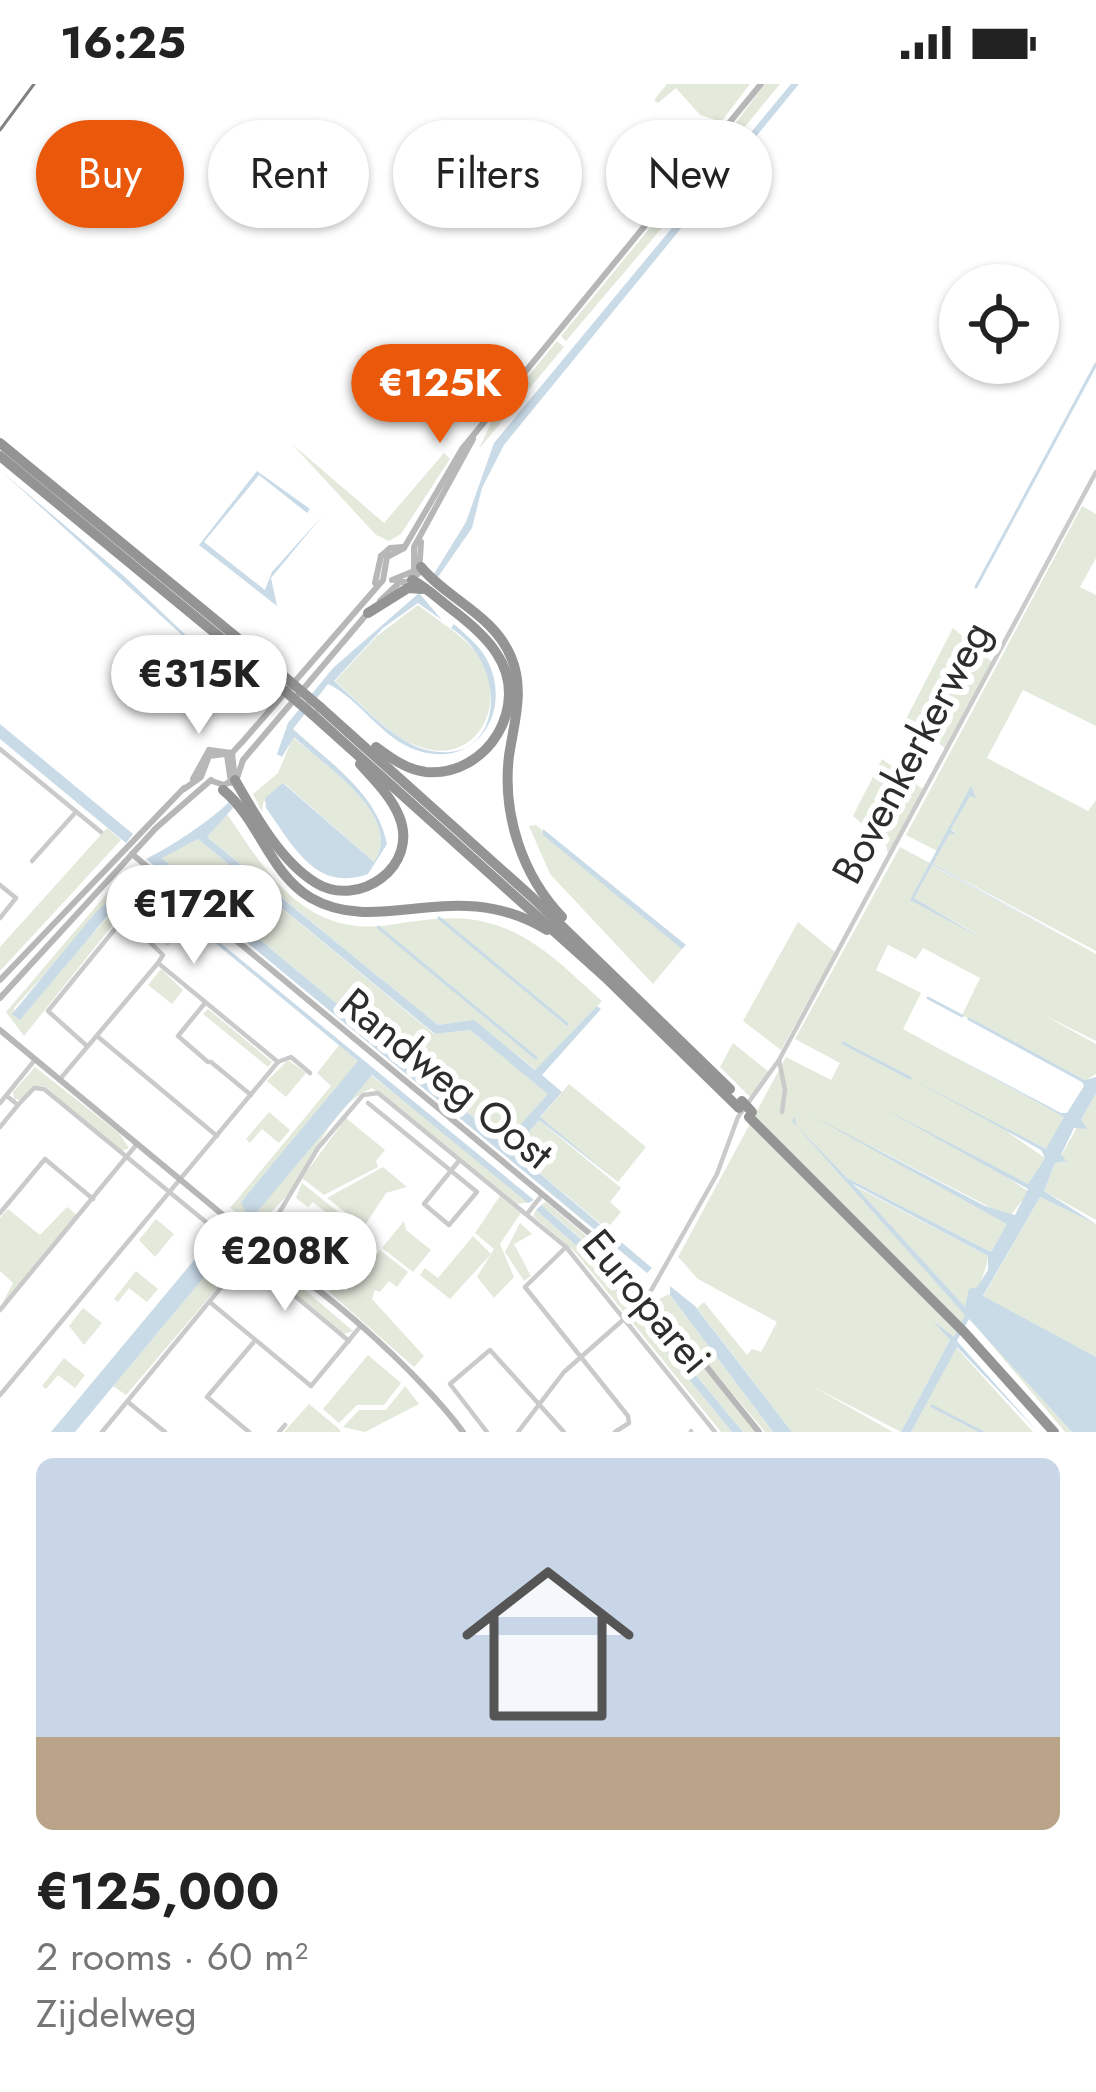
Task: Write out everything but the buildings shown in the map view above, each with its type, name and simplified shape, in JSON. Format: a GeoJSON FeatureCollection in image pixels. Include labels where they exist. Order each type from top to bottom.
{"type":"FeatureCollection","features":[{"type":"Feature","properties":{"kind":"highway"},"geometry":{"type":"LineString","coordinates":[[0,442],[316,711],[609,975],[961,1329],[1054,1432]]}},
{"type":"Feature","properties":{"kind":"highway"},"geometry":{"type":"LineString","coordinates":[[0,456],[276,676]]}},
{"type":"Feature","properties":{"kind":"highway"},"geometry":{"type":"LineString","coordinates":[[316,711],[408,768],[428,772],[464,766],[491,746],[509,700],[508,678],[483,638],[411,570]]}},
{"type":"Feature","properties":{"kind":"highway"},"geometry":{"type":"LineString","coordinates":[[411,570],[449,592],[494,629],[517,671],[509,806],[526,864],[550,905],[609,975]]}},
{"type":"Feature","properties":{"kind":"highway"},"geometry":{"type":"LineString","coordinates":[[364,609],[408,588],[435,596]]}},
{"type":"Feature","properties":{"kind":"highway"},"geometry":{"type":"LineString","coordinates":[[229,772],[297,867],[320,886],[356,891],[385,877],[400,853],[400,817],[316,711]]}},
{"type":"Feature","properties":{"kind":"highway"},"geometry":{"type":"LineString","coordinates":[[339,738],[609,975]]}},
{"type":"Feature","properties":{"kind":"highway"},"geometry":{"type":"LineString","coordinates":[[229,772],[234,801],[288,878],[327,905],[370,912],[450,902],[497,908],[543,927],[609,975]]}},
{"type":"Feature","properties":{"kind":"main road"},"geometry":{"type":"LineString","coordinates":[[0,980],[131,852],[191,798],[229,772],[263,735],[364,609],[383,572],[383,558],[402,547],[474,436],[761,84]]}},
{"type":"Feature","properties":{"kind":"main road"},"geometry":{"type":"LineString","coordinates":[[191,798],[229,772],[255,727],[364,609],[411,570],[474,436]]}},
{"type":"Feature","properties":{"kind":"main road"},"geometry":{"type":"LineString","coordinates":[[402,547],[411,570]]}},
{"type":"Feature","properties":{"kind":"main road"},"geometry":{"type":"LineString","coordinates":[[383,572],[411,570]]}},
{"type":"Feature","properties":{"kind":"main road"},"geometry":{"type":"LineString","coordinates":[[0,998],[203,769],[209,753],[229,772]]}},
{"type":"Feature","properties":{"kind":"main road"},"geometry":{"type":"LineString","coordinates":[[203,769],[229,772]]}},
{"type":"Feature","properties":{"kind":"main road","name":"Randweg Oost"},"geometry":{"type":"LineString","coordinates":[[131,852],[144,868],[618,1260],[760,1432]]}},
{"type":"Feature","properties":{"kind":"main road"},"geometry":{"type":"LineString","coordinates":[[0,1030],[359,1328],[432,1393],[463,1432]]}},
{"type":"Feature","properties":{"kind":"street","name":"Bovenkerkerweg"},"geometry":{"type":"LineString","coordinates":[[648,1296],[717,1174],[738,1117],[779,1060],[1096,472]]}},
{"type":"Feature","properties":{"kind":"street"},"geometry":{"type":"LineString","coordinates":[[0,749],[101,832]]}},
{"type":"Feature","properties":{"kind":"street"},"geometry":{"type":"LineString","coordinates":[[32,861],[76,812]]}},
{"type":"Feature","properties":{"kind":"street"},"geometry":{"type":"LineString","coordinates":[[0,885],[16,898],[0,918]]}},
{"type":"Feature","properties":{"kind":"street"},"geometry":{"type":"LineString","coordinates":[[59,1080],[163,956],[159,946],[129,922],[119,924],[49,1010],[87,1046]]}},
{"type":"Feature","properties":{"kind":"street"},"geometry":{"type":"LineString","coordinates":[[158,963],[278,1062]]}},
{"type":"Feature","properties":{"kind":"street"},"geometry":{"type":"LineString","coordinates":[[205,1003],[178,1036],[251,1095]]}},
{"type":"Feature","properties":{"kind":"street"},"geometry":{"type":"LineString","coordinates":[[97,1036],[217,1136]]}},
{"type":"Feature","properties":{"kind":"street"},"geometry":{"type":"LineString","coordinates":[[0,1395],[278,1062],[291,1057],[310,1073]]}},
{"type":"Feature","properties":{"kind":"street"},"geometry":{"type":"LineString","coordinates":[[0,1103],[35,1060]]}},
{"type":"Feature","properties":{"kind":"street"},"geometry":{"type":"LineString","coordinates":[[779,1060],[785,1090],[782,1112]]}},
{"type":"Feature","properties":{"kind":"street"},"geometry":{"type":"LineString","coordinates":[[0,1127],[34,1088],[44,1089],[212,1227]]}},
{"type":"Feature","properties":{"kind":"street"},"geometry":{"type":"LineString","coordinates":[[102,1432],[211,1303],[275,1218],[318,1148],[363,1095],[378,1093],[399,1111],[390,1122]]}},
{"type":"Feature","properties":{"kind":"street"},"geometry":{"type":"LineString","coordinates":[[6,1096],[18,1106]]}},
{"type":"Feature","properties":{"kind":"street"},"geometry":{"type":"LineString","coordinates":[[368,1103],[390,1122],[451,1171],[476,1192],[449,1225],[424,1204],[451,1171],[459,1160]]}},
{"type":"Feature","properties":{"kind":"street","name":"Europarei"},"geometry":{"type":"LineString","coordinates":[[399,1111],[566,1247],[715,1432]]}},
{"type":"Feature","properties":{"kind":"street"},"geometry":{"type":"LineString","coordinates":[[0,1310],[137,1144]]}},
{"type":"Feature","properties":{"kind":"street"},"geometry":{"type":"LineString","coordinates":[[0,1214],[44,1160],[93,1199]]}},
{"type":"Feature","properties":{"kind":"street","name":"Europarei"},"geometry":{"type":"LineString","coordinates":[[527,1214],[542,1195]]}},
{"type":"Feature","properties":{"kind":"street"},"geometry":{"type":"LineString","coordinates":[[314,1290],[332,1271],[360,1235],[348,1223],[318,1259],[332,1271]]}},
{"type":"Feature","properties":{"kind":"street"},"geometry":{"type":"LineString","coordinates":[[256,1243],[349,1341]]}},
{"type":"Feature","properties":{"kind":"street"},"geometry":{"type":"LineString","coordinates":[[566,1247],[525,1287],[630,1419],[615,1432]]}},
{"type":"Feature","properties":{"kind":"street"},"geometry":{"type":"LineString","coordinates":[[211,1303],[253,1343],[262,1344],[311,1386],[359,1328]]}},
{"type":"Feature","properties":{"kind":"street"},"geometry":{"type":"LineString","coordinates":[[518,1432],[580,1356],[625,1318]]}},
{"type":"Feature","properties":{"kind":"street"},"geometry":{"type":"LineString","coordinates":[[249,1432],[207,1397],[253,1343]]}},
{"type":"Feature","properties":{"kind":"street"},"geometry":{"type":"LineString","coordinates":[[487,1432],[450,1384],[490,1350],[564,1432]]}},
{"type":"Feature","properties":{"kind":"street"},"geometry":{"type":"LineString","coordinates":[[128,1402],[165,1432]]}},
{"type":"Feature","properties":{"kind":"street"},"geometry":{"type":"LineString","coordinates":[[279,1432],[285,1425]]}},
{"type":"Feature","properties":{"kind":"shaded area"},"geometry":{"type":"Polygon","coordinates":[[[667,84],[750,84],[723,120],[700,115],[676,88],[658,103],[654,100],[667,84]]]}},
{"type":"Feature","properties":{"kind":"shaded area"},"geometry":{"type":"Polygon","coordinates":[[[765,84],[780,84],[750,120],[738,120],[765,84]]]}},
{"type":"Feature","properties":{"kind":"shaded area"},"geometry":{"type":"Polygon","coordinates":[[[650,228],[662,228],[566,341],[561,336],[650,228]]]}},
{"type":"Feature","properties":{"kind":"shaded area"},"geometry":{"type":"Polygon","coordinates":[[[557,341],[564,347],[479,449],[493,419],[557,341]]]}},
{"type":"Feature","properties":{"kind":"shaded area"},"geometry":{"type":"Polygon","coordinates":[[[292,444],[384,523],[444,453],[450,459],[401,534],[389,541],[376,535],[292,444]]]}},
{"type":"Feature","properties":{"kind":"shaded area"},"geometry":{"type":"Polygon","coordinates":[[[1082,506],[1096,514],[1096,558],[1080,587],[1096,595],[1096,726],[1023,690],[987,758],[1088,811],[1096,800],[1096,951],[933,864],[950,832],[955,832],[951,829],[973,787],[937,851],[906,835],[1082,506]]]}},
{"type":"Feature","properties":{"kind":"shaded area"},"geometry":{"type":"Polygon","coordinates":[[[418,605],[468,644],[489,678],[488,714],[469,742],[454,749],[436,750],[404,740],[335,681],[377,636],[418,605]]]}},
{"type":"Feature","properties":{"kind":"shaded area"},"geometry":{"type":"Polygon","coordinates":[[[953,628],[992,662],[945,748],[906,719],[953,628]]]}},
{"type":"Feature","properties":{"kind":"shaded area"},"geometry":{"type":"Polygon","coordinates":[[[293,737],[370,810],[381,845],[374,862],[284,783],[263,803],[262,812],[253,794],[278,773],[293,737]]]}},
{"type":"Feature","properties":{"kind":"shaded area"},"geometry":{"type":"Polygon","coordinates":[[[882,759],[923,789],[888,854],[886,845],[853,816],[882,759]]]}},
{"type":"Feature","properties":{"kind":"shaded area"},"geometry":{"type":"Polygon","coordinates":[[[227,814],[274,879],[312,911],[360,926],[452,918],[489,923],[536,945],[602,1001],[536,1070],[474,1021],[438,1025],[206,836],[227,814]]]}},
{"type":"Feature","properties":{"kind":"shaded area"},"geometry":{"type":"Polygon","coordinates":[[[536,825],[682,949],[653,984],[550,874],[529,826],[536,825]]]}},
{"type":"Feature","properties":{"kind":"shaded area"},"geometry":{"type":"Polygon","coordinates":[[[107,828],[121,840],[0,971],[0,947],[107,828]]]}},
{"type":"Feature","properties":{"kind":"shaded area"},"geometry":{"type":"Polygon","coordinates":[[[198,839],[434,1034],[470,1030],[549,1094],[505,1144],[161,857],[198,839]]]}},
{"type":"Feature","properties":{"kind":"shaded area"},"geometry":{"type":"Polygon","coordinates":[[[900,847],[930,863],[911,900],[985,939],[913,898],[931,865],[1096,954],[1096,1041],[1042,1014],[1096,1044],[1096,1074],[1085,1081],[962,1015],[980,978],[923,948],[916,959],[888,945],[876,970],[921,993],[903,1029],[1064,1117],[1065,1123],[1046,1149],[1002,1128],[1045,1158],[1028,1184],[998,1171],[1029,1192],[1009,1217],[869,1145],[1008,1224],[991,1252],[847,1178],[794,1124],[851,1184],[988,1256],[954,1338],[935,1322],[950,1340],[901,1432],[812,1386],[893,1432],[792,1432],[697,1308],[704,1302],[747,1355],[752,1349],[761,1352],[777,1322],[698,1279],[678,1257],[786,1057],[831,1080],[840,1063],[795,1039],[900,847]]]}},
{"type":"Feature","properties":{"kind":"shaded area"},"geometry":{"type":"Polygon","coordinates":[[[139,870],[14,1008],[16,1018],[120,904],[161,917],[179,914],[189,921],[168,946],[135,918],[112,926],[24,1036],[6,1012],[121,877],[139,870]]]}},
{"type":"Feature","properties":{"kind":"shaded area"},"geometry":{"type":"Polygon","coordinates":[[[798,922],[835,952],[781,1050],[743,1021],[798,922]]]}},
{"type":"Feature","properties":{"kind":"shaded area"},"geometry":{"type":"Polygon","coordinates":[[[161,969],[183,990],[172,1004],[148,985],[161,969]]]}},
{"type":"Feature","properties":{"kind":"shaded area"},"geometry":{"type":"Polygon","coordinates":[[[208,1009],[272,1062],[268,1067],[203,1014],[208,1009]]]}},
{"type":"Feature","properties":{"kind":"shaded area"},"geometry":{"type":"Polygon","coordinates":[[[733,1043],[769,1072],[753,1100],[720,1067],[733,1043]]]}},
{"type":"Feature","properties":{"kind":"shaded area"},"geometry":{"type":"Polygon","coordinates":[[[339,1045],[359,1062],[241,1202],[252,1215],[371,1075],[531,1202],[517,1204],[372,1088],[337,1116],[272,1211],[253,1223],[230,1208],[331,1086],[317,1073],[339,1045]]]}},
{"type":"Feature","properties":{"kind":"shaded area"},"geometry":{"type":"Polygon","coordinates":[[[288,1060],[306,1073],[286,1097],[267,1081],[288,1060]]]}},
{"type":"Feature","properties":{"kind":"shaded area"},"geometry":{"type":"Polygon","coordinates":[[[35,1067],[119,1133],[129,1148],[122,1151],[44,1086],[34,1086],[21,1100],[14,1099],[13,1092],[35,1067]]]}},
{"type":"Feature","properties":{"kind":"shaded area"},"geometry":{"type":"Polygon","coordinates":[[[569,1084],[646,1147],[618,1182],[540,1118],[569,1084]]]}},
{"type":"Feature","properties":{"kind":"shaded area"},"geometry":{"type":"Polygon","coordinates":[[[1096,1093],[1096,1220],[1044,1191],[1055,1163],[1067,1161],[1061,1156],[1096,1093]]]}},
{"type":"Feature","properties":{"kind":"shaded area"},"geometry":{"type":"Polygon","coordinates":[[[269,1112],[290,1130],[279,1143],[262,1129],[250,1143],[246,1139],[269,1112]]]}},
{"type":"Feature","properties":{"kind":"shaded area"},"geometry":{"type":"Polygon","coordinates":[[[346,1118],[385,1150],[376,1161],[378,1167],[324,1195],[302,1178],[346,1118]]]}},
{"type":"Feature","properties":{"kind":"shaded area"},"geometry":{"type":"Polygon","coordinates":[[[539,1120],[621,1188],[610,1202],[621,1212],[607,1229],[513,1151],[539,1120]]]}},
{"type":"Feature","properties":{"kind":"shaded area"},"geometry":{"type":"Polygon","coordinates":[[[383,1167],[407,1187],[386,1193],[364,1227],[327,1198],[383,1167]]]}},
{"type":"Feature","properties":{"kind":"shaded area"},"geometry":{"type":"Polygon","coordinates":[[[302,1183],[347,1222],[341,1225],[313,1202],[308,1207],[296,1198],[302,1183]]]}},
{"type":"Feature","properties":{"kind":"shaded area"},"geometry":{"type":"Polygon","coordinates":[[[500,1196],[521,1213],[500,1244],[514,1277],[494,1298],[477,1277],[494,1249],[475,1233],[500,1196]]]}},
{"type":"Feature","properties":{"kind":"shaded area"},"geometry":{"type":"Polygon","coordinates":[[[1040,1197],[1096,1224],[1096,1357],[983,1297],[1040,1197]]]}},
{"type":"Feature","properties":{"kind":"shaded area"},"geometry":{"type":"Polygon","coordinates":[[[546,1202],[616,1261],[756,1432],[743,1432],[590,1246],[541,1205],[546,1202]]]}},
{"type":"Feature","properties":{"kind":"shaded area"},"geometry":{"type":"Polygon","coordinates":[[[67,1207],[77,1215],[0,1308],[13,1283],[0,1271],[0,1218],[8,1209],[40,1235],[67,1207]]]}},
{"type":"Feature","properties":{"kind":"shaded area"},"geometry":{"type":"Polygon","coordinates":[[[536,1210],[589,1257],[732,1432],[721,1432],[576,1253],[533,1216],[536,1210]]]}},
{"type":"Feature","properties":{"kind":"shaded area"},"geometry":{"type":"Polygon","coordinates":[[[156,1219],[174,1234],[155,1257],[139,1240],[156,1219]]]}},
{"type":"Feature","properties":{"kind":"shaded area"},"geometry":{"type":"Polygon","coordinates":[[[404,1221],[406,1230],[431,1250],[413,1272],[382,1248],[404,1221]]]}},
{"type":"Feature","properties":{"kind":"shaded area"},"geometry":{"type":"Polygon","coordinates":[[[520,1223],[532,1234],[514,1244],[531,1276],[524,1281],[505,1252],[520,1223]]]}},
{"type":"Feature","properties":{"kind":"shaded area"},"geometry":{"type":"Polygon","coordinates":[[[473,1236],[491,1254],[450,1299],[420,1275],[425,1268],[438,1278],[473,1236]]]}},
{"type":"Feature","properties":{"kind":"shaded area"},"geometry":{"type":"Polygon","coordinates":[[[234,1241],[242,1259],[126,1395],[113,1386],[234,1241]]]}},
{"type":"Feature","properties":{"kind":"shaded area"},"geometry":{"type":"Polygon","coordinates":[[[380,1250],[408,1272],[397,1287],[389,1281],[380,1292],[375,1290],[372,1299],[424,1356],[414,1367],[329,1292],[335,1283],[346,1291],[380,1250]]]}},
{"type":"Feature","properties":{"kind":"shaded area"},"geometry":{"type":"Polygon","coordinates":[[[260,1258],[278,1267],[353,1331],[344,1334],[257,1262],[260,1258]]]}},
{"type":"Feature","properties":{"kind":"shaded area"},"geometry":{"type":"Polygon","coordinates":[[[136,1271],[158,1289],[147,1302],[129,1288],[118,1302],[114,1299],[136,1271]]]}},
{"type":"Feature","properties":{"kind":"shaded area"},"geometry":{"type":"Polygon","coordinates":[[[669,1294],[773,1432],[765,1432],[664,1312],[659,1299],[669,1294]]]}},
{"type":"Feature","properties":{"kind":"shaded area"},"geometry":{"type":"Polygon","coordinates":[[[83,1308],[102,1323],[84,1345],[69,1326],[83,1308]]]}},
{"type":"Feature","properties":{"kind":"shaded area"},"geometry":{"type":"Polygon","coordinates":[[[969,1318],[1072,1432],[1065,1432],[969,1318]]]}},
{"type":"Feature","properties":{"kind":"shaded area"},"geometry":{"type":"Polygon","coordinates":[[[956,1347],[1033,1432],[911,1432],[956,1347]]]}},
{"type":"Feature","properties":{"kind":"shaded area"},"geometry":{"type":"Polygon","coordinates":[[[368,1355],[401,1383],[384,1405],[357,1405],[339,1423],[323,1409],[368,1355]]]}},
{"type":"Feature","properties":{"kind":"shaded area"},"geometry":{"type":"Polygon","coordinates":[[[64,1358],[85,1375],[75,1388],[58,1375],[46,1389],[42,1386],[64,1358]]]}},
{"type":"Feature","properties":{"kind":"shaded area"},"geometry":{"type":"Polygon","coordinates":[[[405,1386],[419,1404],[365,1432],[343,1427],[359,1410],[386,1410],[405,1386]]]}},
{"type":"Feature","properties":{"kind":"shaded area"},"geometry":{"type":"Polygon","coordinates":[[[309,1404],[338,1428],[341,1432],[284,1432],[309,1404]]]}},
{"type":"Feature","properties":{"kind":"water"},"geometry":{"type":"Polygon","coordinates":[[[791,84],[799,84],[770,120],[761,120],[791,84]]]}},
{"type":"Feature","properties":{"kind":"water"},"geometry":{"type":"Polygon","coordinates":[[[672,228],[681,228],[504,445],[482,488],[472,528],[438,577],[434,574],[466,522],[494,443],[672,228]]]}},
{"type":"Feature","properties":{"kind":"water"},"geometry":{"type":"Polygon","coordinates":[[[0,470],[125,577],[245,692],[0,470]]]}},
{"type":"Feature","properties":{"kind":"water"},"geometry":{"type":"Polygon","coordinates":[[[257,471],[310,509],[307,513],[259,475],[204,542],[265,590],[272,572],[323,515],[271,578],[277,606],[199,545],[257,471]]]}},
{"type":"Feature","properties":{"kind":"water"},"geometry":{"type":"Polygon","coordinates":[[[419,593],[442,620],[418,603],[383,628],[334,681],[411,744],[449,752],[469,746],[483,732],[490,712],[490,690],[484,667],[471,646],[451,628],[454,624],[490,666],[495,685],[491,720],[482,735],[470,746],[454,752],[436,754],[416,750],[392,737],[328,684],[293,729],[363,794],[382,826],[387,844],[368,874],[334,877],[296,850],[266,808],[265,798],[283,783],[374,862],[381,845],[379,827],[356,793],[294,737],[282,757],[277,754],[288,723],[333,668],[419,593]]]}},
{"type":"Feature","properties":{"kind":"water"},"geometry":{"type":"Polygon","coordinates":[[[0,724],[133,834],[126,843],[0,739],[0,724]]]}},
{"type":"Feature","properties":{"kind":"water"},"geometry":{"type":"Polygon","coordinates":[[[971,786],[976,798],[970,796],[951,829],[956,835],[950,833],[933,864],[1096,954],[932,865],[914,898],[985,940],[910,900],[971,786]]]}},
{"type":"Feature","properties":{"kind":"water"},"geometry":{"type":"Polygon","coordinates":[[[229,802],[233,808],[207,837],[438,1025],[474,1020],[535,1070],[597,1006],[601,1009],[542,1075],[562,1092],[540,1117],[618,1182],[539,1120],[513,1151],[652,1268],[647,1273],[146,859],[229,802]],[[198,839],[162,858],[504,1143],[548,1094],[470,1030],[435,1034],[198,839]]]}},
{"type":"Feature","properties":{"kind":"water"},"geometry":{"type":"Polygon","coordinates":[[[543,829],[686,945],[682,949],[543,835],[543,829]]]}},
{"type":"Feature","properties":{"kind":"water"},"geometry":{"type":"Polygon","coordinates":[[[139,876],[534,1200],[528,1203],[372,1075],[257,1212],[246,1213],[241,1202],[358,1061],[180,914],[161,917],[147,909],[115,907],[20,1020],[12,1014],[96,912],[139,876]]]}},
{"type":"Feature","properties":{"kind":"water"},"geometry":{"type":"Polygon","coordinates":[[[944,1051],[1061,1113],[1067,1113],[1084,1086],[1082,1081],[1096,1077],[1096,1093],[1081,1120],[1087,1129],[1074,1128],[1061,1155],[1067,1161],[1055,1163],[1044,1191],[1096,1224],[1040,1197],[983,1296],[1096,1357],[1096,1432],[1072,1432],[969,1319],[957,1341],[1038,1432],[957,1347],[911,1432],[901,1432],[950,1340],[932,1320],[954,1337],[965,1315],[792,1121],[795,1117],[796,1125],[847,1178],[991,1252],[1007,1224],[805,1112],[985,1206],[1015,1215],[1028,1189],[879,1106],[1028,1184],[1045,1158],[1041,1150],[910,1078],[1046,1149],[1064,1117],[944,1051]],[[853,1184],[965,1307],[969,1289],[977,1287],[988,1270],[988,1256],[853,1184]]]}},
{"type":"Feature","properties":{"kind":"water"},"geometry":{"type":"Polygon","coordinates":[[[541,1205],[589,1246],[743,1432],[732,1432],[589,1257],[536,1210],[541,1205]]]}},
{"type":"Feature","properties":{"kind":"water"},"geometry":{"type":"Polygon","coordinates":[[[220,1229],[234,1241],[75,1432],[51,1432],[220,1229]]]}},
{"type":"Feature","properties":{"kind":"water"},"geometry":{"type":"Polygon","coordinates":[[[670,1286],[695,1306],[792,1432],[773,1432],[670,1295],[670,1286]]]}},
{"type":"Feature","properties":{"kind":"waterway"},"geometry":{"type":"LineString","coordinates":[[976,587],[1096,364]]}},
{"type":"Feature","properties":{"kind":"waterway"},"geometry":{"type":"LineString","coordinates":[[439,918],[567,1024]]}},
{"type":"Feature","properties":{"kind":"waterway"},"geometry":{"type":"LineString","coordinates":[[378,927],[536,1058]]}},
{"type":"Feature","properties":{"kind":"waterway"},"geometry":{"type":"LineString","coordinates":[[928,998],[962,1016]]}},
{"type":"Feature","properties":{"kind":"waterway"},"geometry":{"type":"LineString","coordinates":[[969,1019],[1083,1081]]}},
{"type":"Feature","properties":{"kind":"waterway"},"geometry":{"type":"LineString","coordinates":[[843,1043],[910,1078]]}},
{"type":"Feature","properties":{"kind":"waterway"},"geometry":{"type":"LineString","coordinates":[[932,1406],[982,1432]]}},
{"type":"Feature","properties":{"kind":"tram line"},"geometry":{"type":"LineString","coordinates":[[0,130],[34,84]]}}]}
